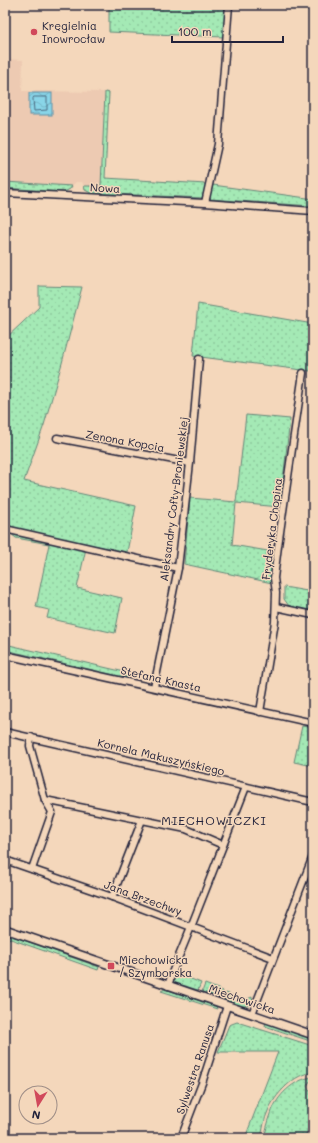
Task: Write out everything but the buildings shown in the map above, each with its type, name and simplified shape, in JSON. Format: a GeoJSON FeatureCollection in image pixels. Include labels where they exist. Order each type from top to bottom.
{"type":"FeatureCollection","features":[{"type":"Feature","properties":{"kind":"street"},"geometry":{"type":"LineString","coordinates":[[205,203],[218,144],[229,5]]}},
{"type":"Feature","properties":{"kind":"street","name":"Nowa"},"geometry":{"type":"LineString","coordinates":[[5,192],[205,203],[313,211]]}},
{"type":"Feature","properties":{"kind":"street","name":"Aleksandry Cofty-Broniewskiej"},"geometry":{"type":"LineString","coordinates":[[154,687],[178,568],[190,463],[199,359]]}},
{"type":"Feature","properties":{"kind":"street","name":"Fryderyka Chopina"},"geometry":{"type":"LineString","coordinates":[[260,712],[275,622],[276,607],[274,578],[303,373]]}},
{"type":"Feature","properties":{"kind":"street","name":"Zenona Kopcia"},"geometry":{"type":"LineString","coordinates":[[57,438],[190,463]]}},
{"type":"Feature","properties":{"kind":"street"},"geometry":{"type":"LineString","coordinates":[[5,529],[178,568]]}},
{"type":"Feature","properties":{"kind":"street"},"geometry":{"type":"LineString","coordinates":[[276,607],[313,615]]}},
{"type":"Feature","properties":{"kind":"street","name":"Stefana Knasta"},"geometry":{"type":"LineString","coordinates":[[5,654],[313,723]]}},
{"type":"Feature","properties":{"kind":"street","name":"Kornela Makuszyńskiego"},"geometry":{"type":"LineString","coordinates":[[5,732],[313,802]]}},
{"type":"Feature","properties":{"kind":"street"},"geometry":{"type":"LineString","coordinates":[[31,737],[30,746],[45,800],[52,812],[32,869]]}},
{"type":"Feature","properties":{"kind":"street"},"geometry":{"type":"LineString","coordinates":[[168,986],[246,786]]}},
{"type":"Feature","properties":{"kind":"street"},"geometry":{"type":"LineString","coordinates":[[45,800],[186,829],[223,845]]}},
{"type":"Feature","properties":{"kind":"street"},"geometry":{"type":"LineString","coordinates":[[112,897],[142,820]]}},
{"type":"Feature","properties":{"kind":"street"},"geometry":{"type":"LineString","coordinates":[[252,1014],[313,856]]}},
{"type":"Feature","properties":{"kind":"street","name":"Jana Brzechwy"},"geometry":{"type":"LineString","coordinates":[[5,860],[112,897],[273,958]]}},
{"type":"Feature","properties":{"kind":"street","name":"Miechowicka"},"geometry":{"type":"LineString","coordinates":[[5,929],[313,1035]]}},
{"type":"Feature","properties":{"kind":"street","name":"Sylwestra Ranusa"},"geometry":{"type":"LineString","coordinates":[[181,1138],[202,1083],[228,1006]]}},
{"type":"Feature","properties":{"kind":"shaded area"},"geometry":{"type":"Polygon","coordinates":[[[5,59],[23,60],[22,91],[105,92],[101,186],[84,186],[82,182],[76,182],[72,186],[5,182],[5,59]]]}},
{"type":"Feature","properties":{"kind":"shaded area"},"geometry":{"type":"Polygon","coordinates":[[[313,145],[313,199],[307,198],[313,145]]]}},
{"type":"Feature","properties":{"kind":"green space"},"geometry":{"type":"Polygon","coordinates":[[[109,5],[226,5],[224,37],[109,32],[109,5]]]}},
{"type":"Feature","properties":{"kind":"green space"},"geometry":{"type":"Polygon","coordinates":[[[105,92],[109,93],[105,178],[206,184],[204,198],[91,193],[85,190],[84,186],[101,186],[105,92]]]}},
{"type":"Feature","properties":{"kind":"green space"},"geometry":{"type":"Polygon","coordinates":[[[5,182],[72,186],[64,192],[5,188],[5,182]]]}},
{"type":"Feature","properties":{"kind":"green space"},"geometry":{"type":"Polygon","coordinates":[[[213,185],[313,199],[313,206],[209,199],[213,185]]]}},
{"type":"Feature","properties":{"kind":"green space"},"geometry":{"type":"Polygon","coordinates":[[[39,286],[82,287],[44,425],[24,481],[136,506],[127,552],[87,544],[77,588],[122,598],[115,633],[47,618],[49,610],[36,607],[49,544],[16,538],[5,529],[5,339],[39,307],[39,286]]]}},
{"type":"Feature","properties":{"kind":"green space"},"geometry":{"type":"Polygon","coordinates":[[[198,304],[313,324],[313,352],[310,371],[193,356],[198,304]]]}},
{"type":"Feature","properties":{"kind":"green space"},"geometry":{"type":"Polygon","coordinates":[[[246,415],[290,419],[280,507],[236,503],[232,545],[274,552],[272,583],[184,564],[190,498],[236,502],[246,415]]]}},
{"type":"Feature","properties":{"kind":"green space"},"geometry":{"type":"Polygon","coordinates":[[[284,587],[313,592],[313,612],[289,606],[284,599],[284,587]]]}},
{"type":"Feature","properties":{"kind":"green space"},"geometry":{"type":"Polygon","coordinates":[[[5,644],[129,673],[128,678],[5,650],[5,644]]]}},
{"type":"Feature","properties":{"kind":"green space"},"geometry":{"type":"Polygon","coordinates":[[[302,726],[313,728],[313,766],[294,762],[302,726]]]}},
{"type":"Feature","properties":{"kind":"green space"},"geometry":{"type":"Polygon","coordinates":[[[5,935],[15,937],[99,967],[98,970],[5,937],[5,935]]]}},
{"type":"Feature","properties":{"kind":"green space"},"geometry":{"type":"Polygon","coordinates":[[[176,973],[201,983],[198,990],[175,983],[173,980],[176,973]]]}},
{"type":"Feature","properties":{"kind":"green space"},"geometry":{"type":"Polygon","coordinates":[[[205,984],[223,991],[220,998],[202,992],[205,984]]]}},
{"type":"Feature","properties":{"kind":"green space"},"geometry":{"type":"Polygon","coordinates":[[[165,989],[216,1006],[217,1009],[161,991],[165,989]]]}},
{"type":"Feature","properties":{"kind":"green space"},"geometry":{"type":"Polygon","coordinates":[[[226,993],[245,1000],[252,997],[253,1000],[251,1004],[240,1006],[224,1000],[226,993]]]}},
{"type":"Feature","properties":{"kind":"green space"},"geometry":{"type":"Polygon","coordinates":[[[237,1022],[313,1046],[313,1073],[299,1076],[280,1092],[267,1114],[261,1138],[245,1138],[278,1052],[218,1052],[229,1025],[237,1022]]]}},
{"type":"Feature","properties":{"kind":"green space"},"geometry":{"type":"Polygon","coordinates":[[[266,1022],[313,1039],[313,1042],[265,1026],[266,1022]]]}},
{"type":"Feature","properties":{"kind":"green space"},"geometry":{"type":"Polygon","coordinates":[[[313,1077],[313,1082],[310,1081],[307,1086],[313,1098],[314,1108],[310,1125],[303,1138],[264,1138],[273,1107],[281,1095],[299,1081],[313,1077]]]}},
{"type":"Feature","properties":{"kind":"water"},"geometry":{"type":"Polygon","coordinates":[[[29,93],[52,93],[52,115],[29,115],[29,93]]]}},
{"type":"Feature","properties":{"kind":"place","name":"Kręgielnia Inowrocław"},"geometry":{"type":"Point","coordinates":[34,32]}},
{"type":"Feature","properties":{"kind":"place","name":"Miechowicka / Szymborska"},"geometry":{"type":"Point","coordinates":[111,966]}},
{"type":"Feature","properties":{"kind":"district","name":"MIECHOWICZKI"},"geometry":{"type":"Point","coordinates":[214,821]}}]}
